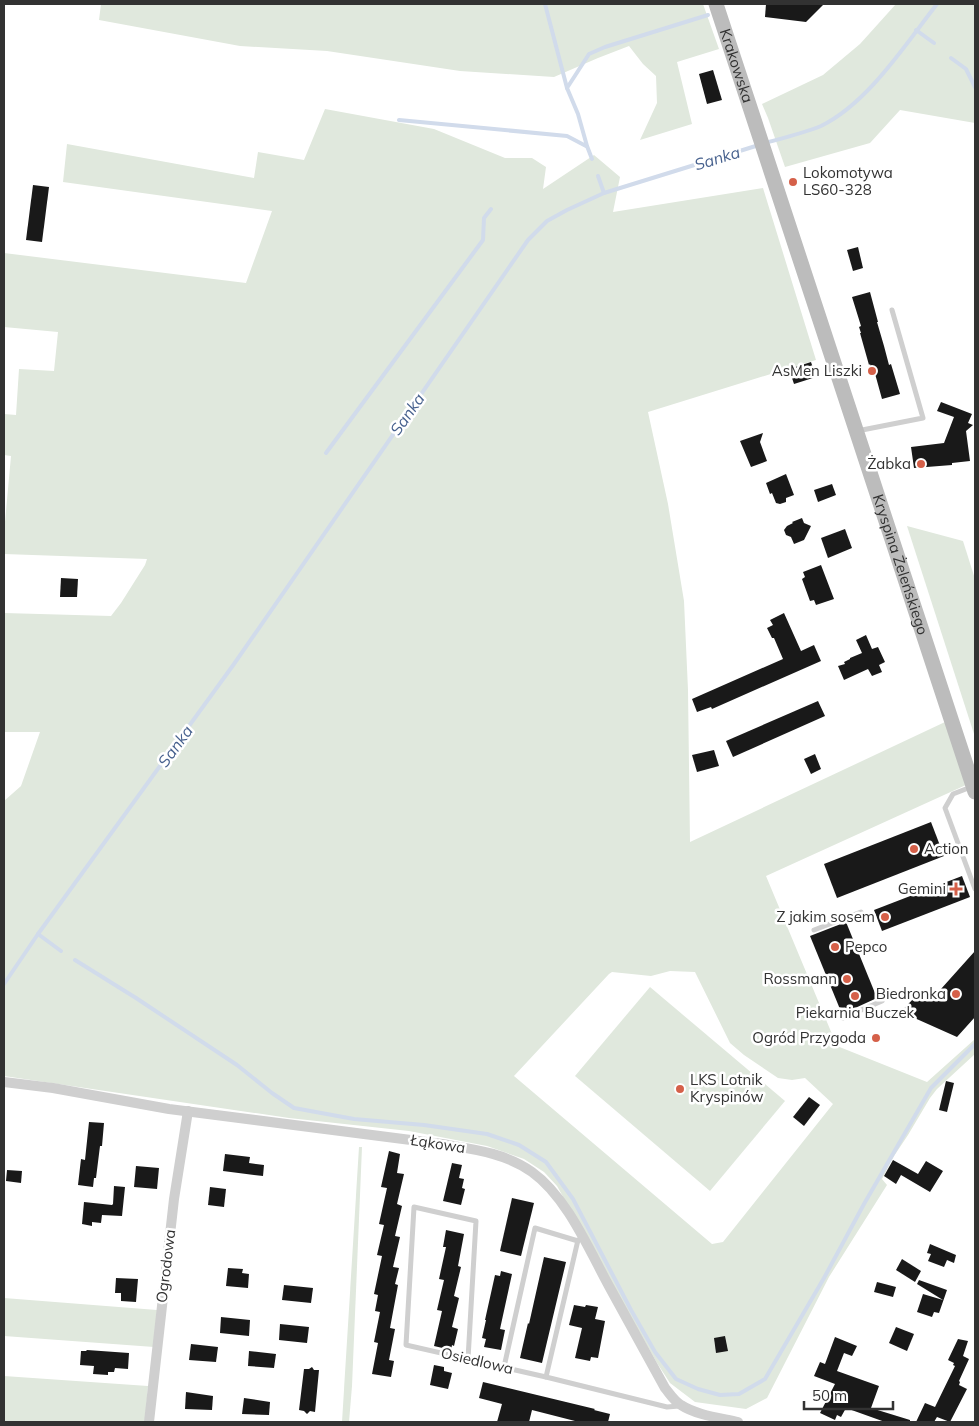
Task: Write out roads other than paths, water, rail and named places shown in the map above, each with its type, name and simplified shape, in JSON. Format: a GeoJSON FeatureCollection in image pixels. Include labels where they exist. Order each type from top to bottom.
{"type":"FeatureCollection","features":[{"type":"Feature","properties":{"kind":"main road","name":"Krakowska"},"geometry":{"type":"LineString","coordinates":[[716,4],[770,164]]}},
{"type":"Feature","properties":{"kind":"main road","name":"Kryspina Żeleńskiego"},"geometry":{"type":"LineString","coordinates":[[770,164],[974,789]]}},
{"type":"Feature","properties":{"kind":"street","name":"Łąkowa"},"geometry":{"type":"LineString","coordinates":[[4,1082],[53,1088],[188,1111],[392,1137],[486,1152],[508,1159],[530,1170],[546,1182],[560,1201],[665,1388],[673,1398],[682,1406],[695,1411],[738,1422]]}},
{"type":"Feature","properties":{"kind":"street","name":"Ogrodowa"},"geometry":{"type":"LineString","coordinates":[[149,1422],[169,1236],[188,1111]]}},
{"type":"Feature","properties":{"kind":"lane"},"geometry":{"type":"LineString","coordinates":[[857,431],[922,418],[892,310]]}},
{"type":"Feature","properties":{"kind":"lane"},"geometry":{"type":"LineString","coordinates":[[974,789],[953,794],[945,808],[975,889]]}},
{"type":"Feature","properties":{"kind":"lane"},"geometry":{"type":"LineString","coordinates":[[968,870],[975,867]]}},
{"type":"Feature","properties":{"kind":"lane"},"geometry":{"type":"LineString","coordinates":[[814,930],[861,912]]}},
{"type":"Feature","properties":{"kind":"lane"},"geometry":{"type":"LineString","coordinates":[[843,1018],[882,1001]]}},
{"type":"Feature","properties":{"kind":"lane","name":"Osiedlowa"},"geometry":{"type":"LineString","coordinates":[[468,1359],[476,1221],[414,1207],[406,1346],[667,1406],[682,1406]]}},
{"type":"Feature","properties":{"kind":"lane"},"geometry":{"type":"LineString","coordinates":[[504,1367],[535,1228],[579,1237],[546,1377]]}},
{"type":"Feature","properties":{"kind":"waterway"},"geometry":{"type":"LineString","coordinates":[[545,4],[567,88]]}},
{"type":"Feature","properties":{"kind":"waterway","name":"Sanka"},"geometry":{"type":"LineString","coordinates":[[765,143],[821,126],[838,116],[885,72],[937,4]]}},
{"type":"Feature","properties":{"kind":"waterway"},"geometry":{"type":"LineString","coordinates":[[592,159],[578,114],[567,88],[589,54],[605,47],[708,15]]}},
{"type":"Feature","properties":{"kind":"waterway"},"geometry":{"type":"LineString","coordinates":[[916,30],[934,43]]}},
{"type":"Feature","properties":{"kind":"waterway"},"geometry":{"type":"LineString","coordinates":[[951,58],[966,69],[975,87]]}},
{"type":"Feature","properties":{"kind":"waterway"},"geometry":{"type":"LineString","coordinates":[[399,120],[567,136],[586,146]]}},
{"type":"Feature","properties":{"kind":"waterway","name":"Sanka"},"geometry":{"type":"LineString","coordinates":[[4,984],[38,934],[234,664],[528,240],[547,221],[604,193],[759,145]]}},
{"type":"Feature","properties":{"kind":"waterway"},"geometry":{"type":"LineString","coordinates":[[598,176],[604,193]]}},
{"type":"Feature","properties":{"kind":"waterway"},"geometry":{"type":"LineString","coordinates":[[326,453],[483,240],[484,218],[491,209]]}},
{"type":"Feature","properties":{"kind":"waterway"},"geometry":{"type":"LineString","coordinates":[[38,934],[61,951]]}},
{"type":"Feature","properties":{"kind":"waterway"},"geometry":{"type":"LineString","coordinates":[[75,960],[237,1065],[294,1108],[354,1119],[424,1125],[487,1134],[519,1145],[546,1162],[573,1199],[655,1352],[676,1379],[698,1389],[720,1395],[739,1394],[765,1379],[931,1088],[975,1044]]}},
{"type":"Feature","properties":{"kind":"place","name":"Lokomotywa LS60-328"},"geometry":{"type":"Point","coordinates":[793,182]}},
{"type":"Feature","properties":{"kind":"place","name":"AsMen Liszki"},"geometry":{"type":"Point","coordinates":[872,371]}},
{"type":"Feature","properties":{"kind":"place","name":"Żabka"},"geometry":{"type":"Point","coordinates":[921,464]}},
{"type":"Feature","properties":{"kind":"place","name":"Action"},"geometry":{"type":"Point","coordinates":[914,849]}},
{"type":"Feature","properties":{"kind":"place","name":"Gemini"},"geometry":{"type":"Point","coordinates":[956,889]}},
{"type":"Feature","properties":{"kind":"place","name":"Z jakim sosem"},"geometry":{"type":"Point","coordinates":[885,917]}},
{"type":"Feature","properties":{"kind":"place","name":"Pepco"},"geometry":{"type":"Point","coordinates":[835,947]}},
{"type":"Feature","properties":{"kind":"place","name":"Rossmann"},"geometry":{"type":"Point","coordinates":[847,979]}},
{"type":"Feature","properties":{"kind":"place","name":"Biedronka"},"geometry":{"type":"Point","coordinates":[956,994]}},
{"type":"Feature","properties":{"kind":"place","name":"Piekarnia Buczek"},"geometry":{"type":"Point","coordinates":[855,996]}},
{"type":"Feature","properties":{"kind":"place","name":"Ogród Przygoda"},"geometry":{"type":"Point","coordinates":[876,1038]}},
{"type":"Feature","properties":{"kind":"place","name":"LKS Lotnik Kryspinów"},"geometry":{"type":"Point","coordinates":[680,1089]}}]}
